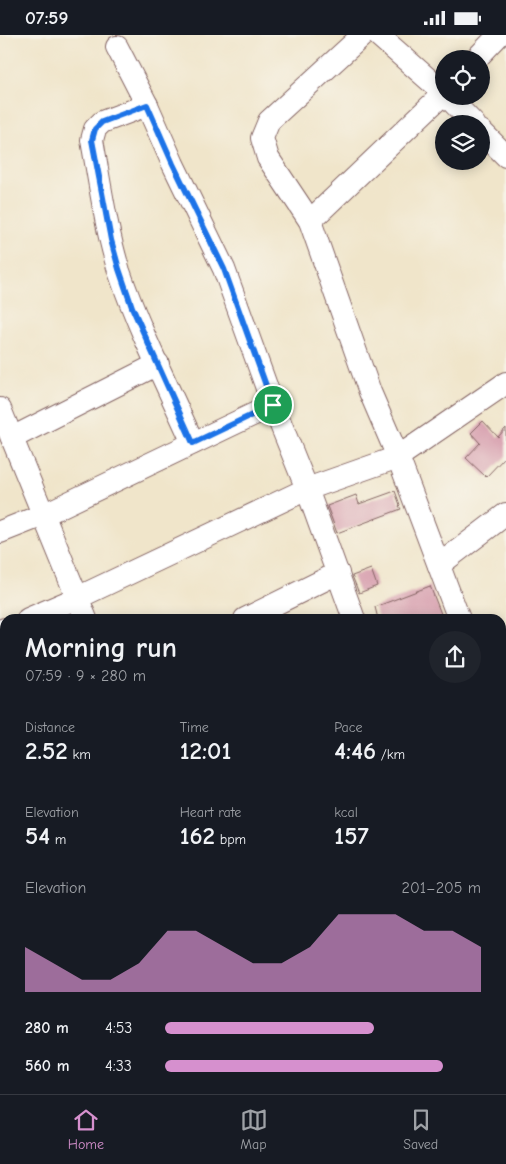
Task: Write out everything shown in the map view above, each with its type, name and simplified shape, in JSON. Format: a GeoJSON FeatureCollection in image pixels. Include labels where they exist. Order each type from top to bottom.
{"type":"FeatureCollection","features":[{"type":"Feature","properties":{"kind":"street"},"geometry":{"type":"LineString","coordinates":[[363,35],[269,121],[262,138],[268,159],[310,221],[370,392],[398,457],[457,614]]}},
{"type":"Feature","properties":{"kind":"street"},"geometry":{"type":"LineString","coordinates":[[378,35],[435,85]]}},
{"type":"Feature","properties":{"kind":"street"},"geometry":{"type":"LineString","coordinates":[[485,50],[499,35]]}},
{"type":"Feature","properties":{"kind":"street"},"geometry":{"type":"LineString","coordinates":[[118,47],[224,269],[352,614]]}},
{"type":"Feature","properties":{"kind":"street"},"geometry":{"type":"LineString","coordinates":[[310,221],[435,102]]}},
{"type":"Feature","properties":{"kind":"street"},"geometry":{"type":"LineString","coordinates":[[147,105],[102,122],[95,129],[92,140],[111,240],[119,269],[132,307],[193,443]]}},
{"type":"Feature","properties":{"kind":"street"},"geometry":{"type":"LineString","coordinates":[[456,105],[465,115]]}},
{"type":"Feature","properties":{"kind":"street"},"geometry":{"type":"LineString","coordinates":[[490,140],[506,156]]}},
{"type":"Feature","properties":{"kind":"street"},"geometry":{"type":"LineString","coordinates":[[12,438],[158,364]]}},
{"type":"Feature","properties":{"kind":"street"},"geometry":{"type":"LineString","coordinates":[[40,614],[307,489],[398,457],[506,383]]}},
{"type":"Feature","properties":{"kind":"street"},"geometry":{"type":"LineString","coordinates":[[0,532],[43,515],[273,405]]}},
{"type":"Feature","properties":{"kind":"street"},"geometry":{"type":"LineString","coordinates":[[0,409],[84,614]]}},
{"type":"Feature","properties":{"kind":"street"},"geometry":{"type":"LineString","coordinates":[[439,565],[506,515]]}},
{"type":"Feature","properties":{"kind":"street"},"geometry":{"type":"LineString","coordinates":[[254,614],[338,573]]}},
{"type":"Feature","properties":{"kind":"building"},"geometry":{"type":"Polygon","coordinates":[[[483,421],[498,437],[506,428],[506,456],[486,477],[466,458],[480,443],[471,433],[483,421]]]}},
{"type":"Feature","properties":{"kind":"building"},"geometry":{"type":"Polygon","coordinates":[[[395,491],[401,509],[337,533],[327,506],[356,495],[359,504],[395,491]]]}},
{"type":"Feature","properties":{"kind":"building"},"geometry":{"type":"Polygon","coordinates":[[[371,569],[377,586],[359,593],[352,576],[371,569]]]}},
{"type":"Feature","properties":{"kind":"building"},"geometry":{"type":"Polygon","coordinates":[[[430,586],[441,614],[377,614],[375,607],[430,586]]]}},
{"type":"Feature","properties":{"kind":"route"},"geometry":{"type":"LineString","coordinates":[[147,105],[173,164],[224,269],[273,405],[193,443],[132,307],[119,269],[111,240],[92,140],[95,129],[102,122],[147,105]]}}]}
